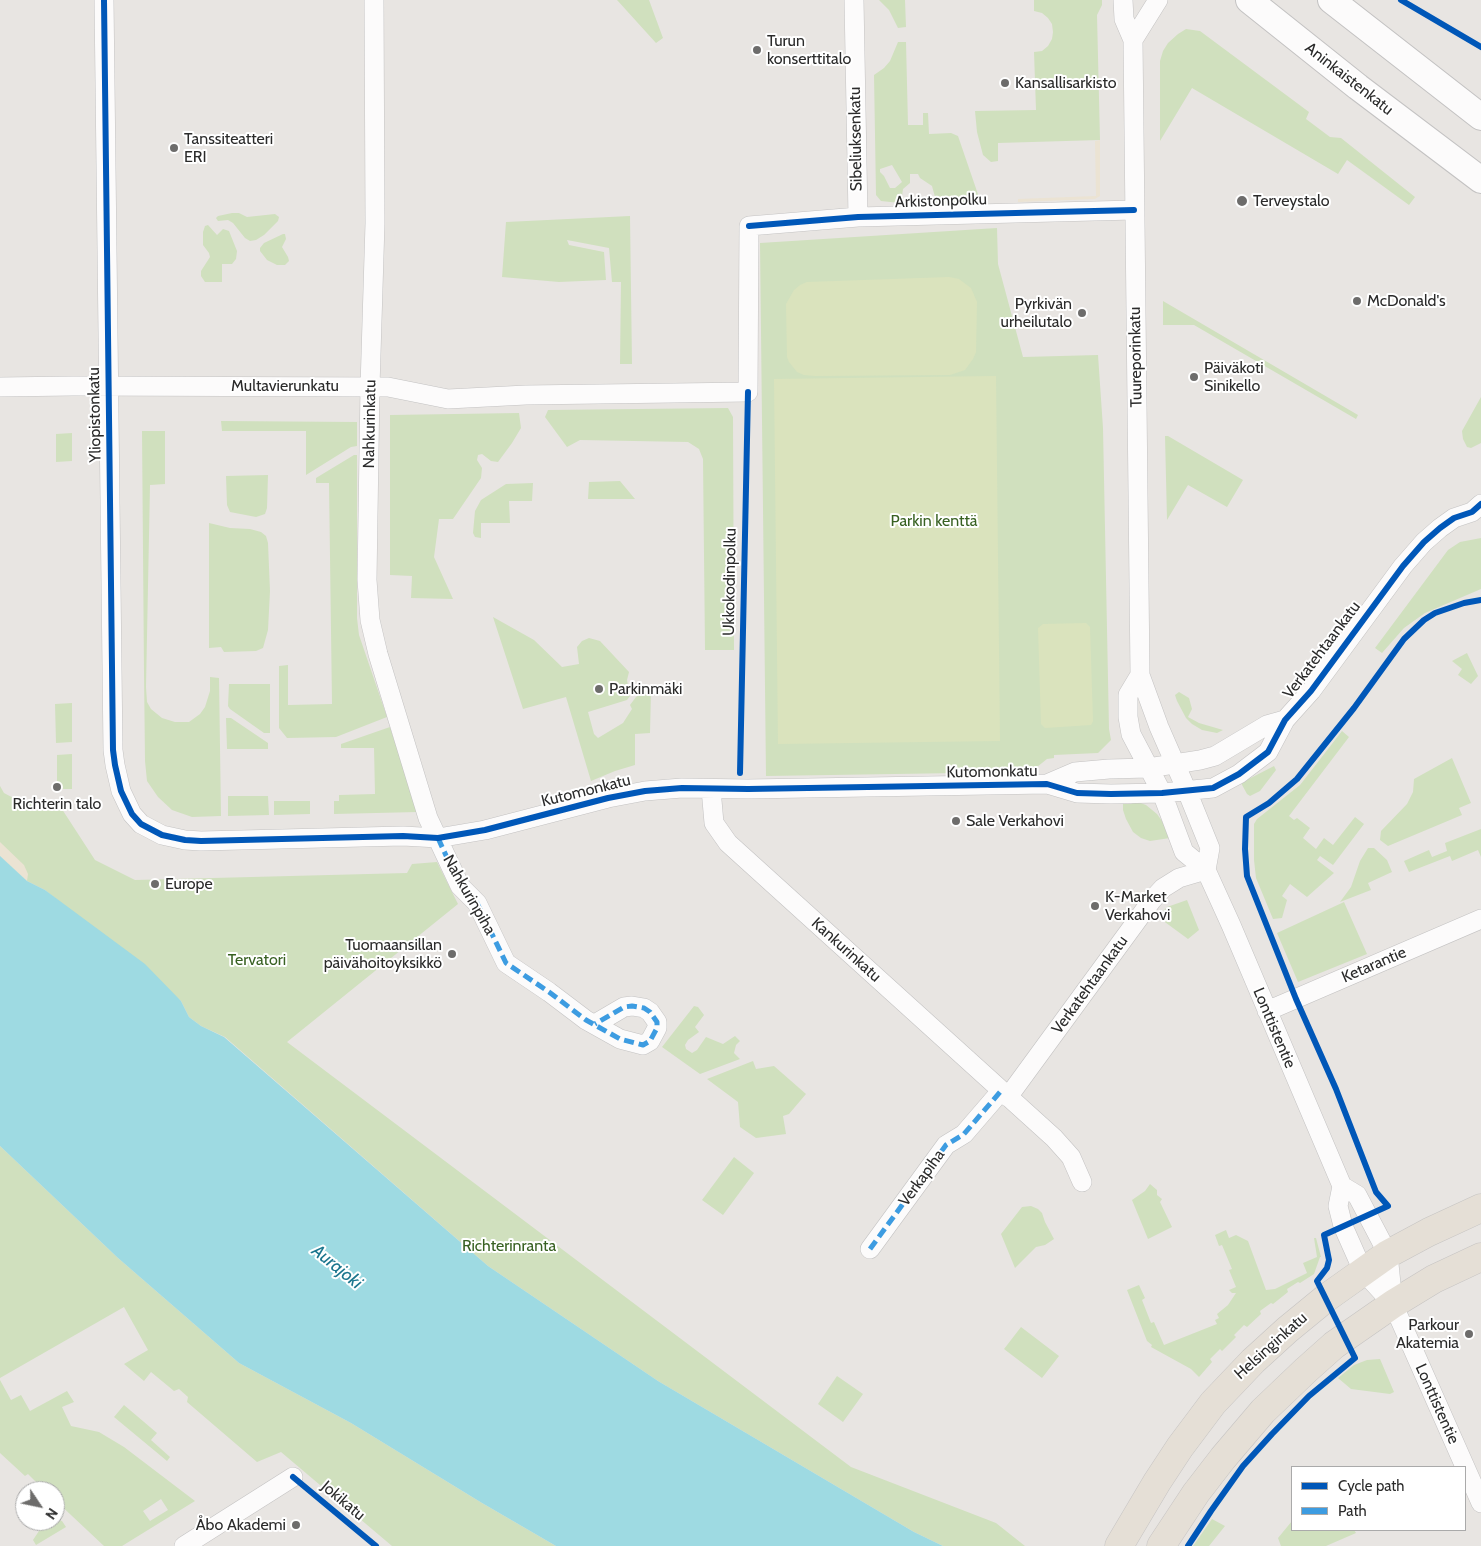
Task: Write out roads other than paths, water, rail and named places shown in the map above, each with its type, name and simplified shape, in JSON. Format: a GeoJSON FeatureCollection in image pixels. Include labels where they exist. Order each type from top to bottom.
{"type":"FeatureCollection","features":[{"type":"Feature","properties":{"kind":"main road","name":"Aninkaistenkatu"},"geometry":{"type":"LineString","coordinates":[[1249,0],[1358,87],[1451,157]]}},
{"type":"Feature","properties":{"kind":"main road"},"geometry":{"type":"LineString","coordinates":[[1331,0],[1481,117]]}},
{"type":"Feature","properties":{"kind":"main road"},"geometry":{"type":"LineString","coordinates":[[1451,157],[1481,156]]}},
{"type":"Feature","properties":{"kind":"main road"},"geometry":{"type":"LineString","coordinates":[[1451,157],[1481,180]]}},
{"type":"Feature","properties":{"kind":"main road"},"geometry":{"type":"LineString","coordinates":[[1451,157],[1481,196]]}},
{"type":"Feature","properties":{"kind":"main road","name":"Helsinginkatu"},"geometry":{"type":"LineString","coordinates":[[1119,1546],[1156,1482],[1180,1447],[1213,1403],[1253,1361],[1287,1330],[1388,1254],[1428,1232],[1481,1208]]}},
{"type":"Feature","properties":{"kind":"main road"},"geometry":{"type":"LineString","coordinates":[[1161,1546],[1222,1458],[1263,1411],[1334,1345],[1393,1304],[1434,1279],[1481,1258]]}},
{"type":"Feature","properties":{"kind":"street","name":"Yliopistonkatu"},"geometry":{"type":"LineString","coordinates":[[104,0],[113,750],[121,791],[132,814],[141,824]]}},
{"type":"Feature","properties":{"kind":"street","name":"Nahkurinkatu"},"geometry":{"type":"LineString","coordinates":[[374,0],[376,223],[370,387],[367,580],[370,620],[378,654],[428,818],[438,838]]}},
{"type":"Feature","properties":{"kind":"street","name":"Sibeliuksenkatu"},"geometry":{"type":"LineString","coordinates":[[854,0],[858,217]]}},
{"type":"Feature","properties":{"kind":"street","name":"Tuureporinkatu"},"geometry":{"type":"LineString","coordinates":[[1123,0],[1124,19],[1133,40],[1140,675],[1159,727],[1187,790]]}},
{"type":"Feature","properties":{"kind":"street"},"geometry":{"type":"LineString","coordinates":[[1133,40],[1158,0]]}},
{"type":"Feature","properties":{"kind":"street","name":"Arkistonpolku"},"geometry":{"type":"LineString","coordinates":[[748,392],[749,226],[858,217],[1134,210]]}},
{"type":"Feature","properties":{"kind":"street","name":"Multavierunkatu"},"geometry":{"type":"LineString","coordinates":[[0,387],[388,387],[448,399],[526,395],[748,392]]}},
{"type":"Feature","properties":{"kind":"street","name":"Verkatehtaankatu"},"geometry":{"type":"LineString","coordinates":[[1162,793],[1213,788],[1254,763],[1268,752],[1285,720],[1310,691],[1403,566],[1424,542],[1454,518],[1478,510]]}},
{"type":"Feature","properties":{"kind":"street","name":"Tuureporinkatu"},"geometry":{"type":"LineString","coordinates":[[1140,675],[1128,695],[1128,717],[1131,734],[1162,793]]}},
{"type":"Feature","properties":{"kind":"street","name":"Verkatehtaankatu"},"geometry":{"type":"LineString","coordinates":[[1148,768],[1215,756],[1267,725],[1285,720]]}},
{"type":"Feature","properties":{"kind":"street","name":"Kutomonkatu"},"geometry":{"type":"LineString","coordinates":[[1047,784],[1074,772],[1109,768],[1148,768]]}},
{"type":"Feature","properties":{"kind":"street","name":"Kutomonkatu"},"geometry":{"type":"LineString","coordinates":[[141,824],[162,835],[185,840],[403,836],[438,838],[485,830],[645,790],[1047,784],[1078,793],[1162,793]]}},
{"type":"Feature","properties":{"kind":"street","name":"Kankurinkatu"},"geometry":{"type":"LineString","coordinates":[[711,789],[714,823],[728,843],[1065,1149],[1074,1163],[1082,1182]]}},
{"type":"Feature","properties":{"kind":"street"},"geometry":{"type":"LineString","coordinates":[[1187,790],[1210,848],[1206,870]]}},
{"type":"Feature","properties":{"kind":"street","name":"Lonttistentie"},"geometry":{"type":"LineString","coordinates":[[1162,793],[1184,852],[1206,870],[1342,1186],[1357,1196],[1388,1254],[1393,1304],[1465,1466]]}},
{"type":"Feature","properties":{"kind":"street","name":"Nahkurinpiha"},"geometry":{"type":"LineString","coordinates":[[438,838],[460,886],[477,903],[506,964],[595,1024]]}},
{"type":"Feature","properties":{"kind":"street","name":"Verkatehtaankatu"},"geometry":{"type":"LineString","coordinates":[[1004,1094],[1152,900],[1163,888],[1179,878],[1206,870]]}},
{"type":"Feature","properties":{"kind":"street","name":"Ketarantie"},"geometry":{"type":"LineString","coordinates":[[1267,1011],[1481,919]]}},
{"type":"Feature","properties":{"kind":"street","name":"Verkapiha"},"geometry":{"type":"LineString","coordinates":[[870,1249],[946,1144],[964,1134],[1004,1094]]}},
{"type":"Feature","properties":{"kind":"street","name":"Lonttistentie"},"geometry":{"type":"LineString","coordinates":[[1342,1186],[1338,1206],[1343,1226],[1363,1271],[1393,1304]]}},
{"type":"Feature","properties":{"kind":"street","name":"Lonttistentie"},"geometry":{"type":"LineString","coordinates":[[1466,1469],[1481,1503]]}},
{"type":"Feature","properties":{"kind":"street"},"geometry":{"type":"LineString","coordinates":[[184,1546],[293,1477]]}},
{"type":"Feature","properties":{"kind":"water","name":"Aurajoki"},"geometry":{"type":"Polygon","coordinates":[[[0,856],[27,881],[45,890],[145,964],[181,1001],[189,1017],[201,1026],[224,1037],[488,1266],[658,1381],[914,1532],[943,1546],[556,1546],[351,1423],[239,1363],[118,1258],[0,1146],[0,856]]]}},
{"type":"Feature","properties":{"kind":"place","name":"Turun konserttitalo"},"geometry":{"type":"Point","coordinates":[757,50]}},
{"type":"Feature","properties":{"kind":"place","name":"Kansallisarkisto"},"geometry":{"type":"Point","coordinates":[1005,83]}},
{"type":"Feature","properties":{"kind":"place","name":"Tanssiteatteri ERI"},"geometry":{"type":"Point","coordinates":[174,148]}},
{"type":"Feature","properties":{"kind":"place","name":"Terveystalo"},"geometry":{"type":"Point","coordinates":[1242,201]}},
{"type":"Feature","properties":{"kind":"place","name":"McDonald's"},"geometry":{"type":"Point","coordinates":[1357,301]}},
{"type":"Feature","properties":{"kind":"place","name":"Pyrkivän urheilutalo"},"geometry":{"type":"Point","coordinates":[1082,313]}},
{"type":"Feature","properties":{"kind":"place","name":"Päiväkoti Sinikello"},"geometry":{"type":"Point","coordinates":[1194,377]}},
{"type":"Feature","properties":{"kind":"place","name":"Parkinmäki"},"geometry":{"type":"Point","coordinates":[599,689]}},
{"type":"Feature","properties":{"kind":"place","name":"Richterin talo"},"geometry":{"type":"Point","coordinates":[57,787]}},
{"type":"Feature","properties":{"kind":"place","name":"Sale Verkahovi"},"geometry":{"type":"Point","coordinates":[956,821]}},
{"type":"Feature","properties":{"kind":"place","name":"Europe"},"geometry":{"type":"Point","coordinates":[155,884]}},
{"type":"Feature","properties":{"kind":"place","name":"K-Market Verkahovi"},"geometry":{"type":"Point","coordinates":[1095,906]}},
{"type":"Feature","properties":{"kind":"place","name":"Tuomaansillan päivähoitoyksikkö"},"geometry":{"type":"Point","coordinates":[452,954]}},
{"type":"Feature","properties":{"kind":"place","name":"Parkour Akatemia"},"geometry":{"type":"Point","coordinates":[1469,1334]}},
{"type":"Feature","properties":{"kind":"place","name":"Åbo Akademi"},"geometry":{"type":"Point","coordinates":[296,1525]}},
{"type":"Feature","properties":{"kind":"park label","name":"Parkin kenttä"},"geometry":{"type":"Point","coordinates":[934,521]}},
{"type":"Feature","properties":{"kind":"park label","name":"Tervatori"},"geometry":{"type":"Point","coordinates":[257,960]}},
{"type":"Feature","properties":{"kind":"park label","name":"Richterinranta"},"geometry":{"type":"Point","coordinates":[509,1246]}}]}
